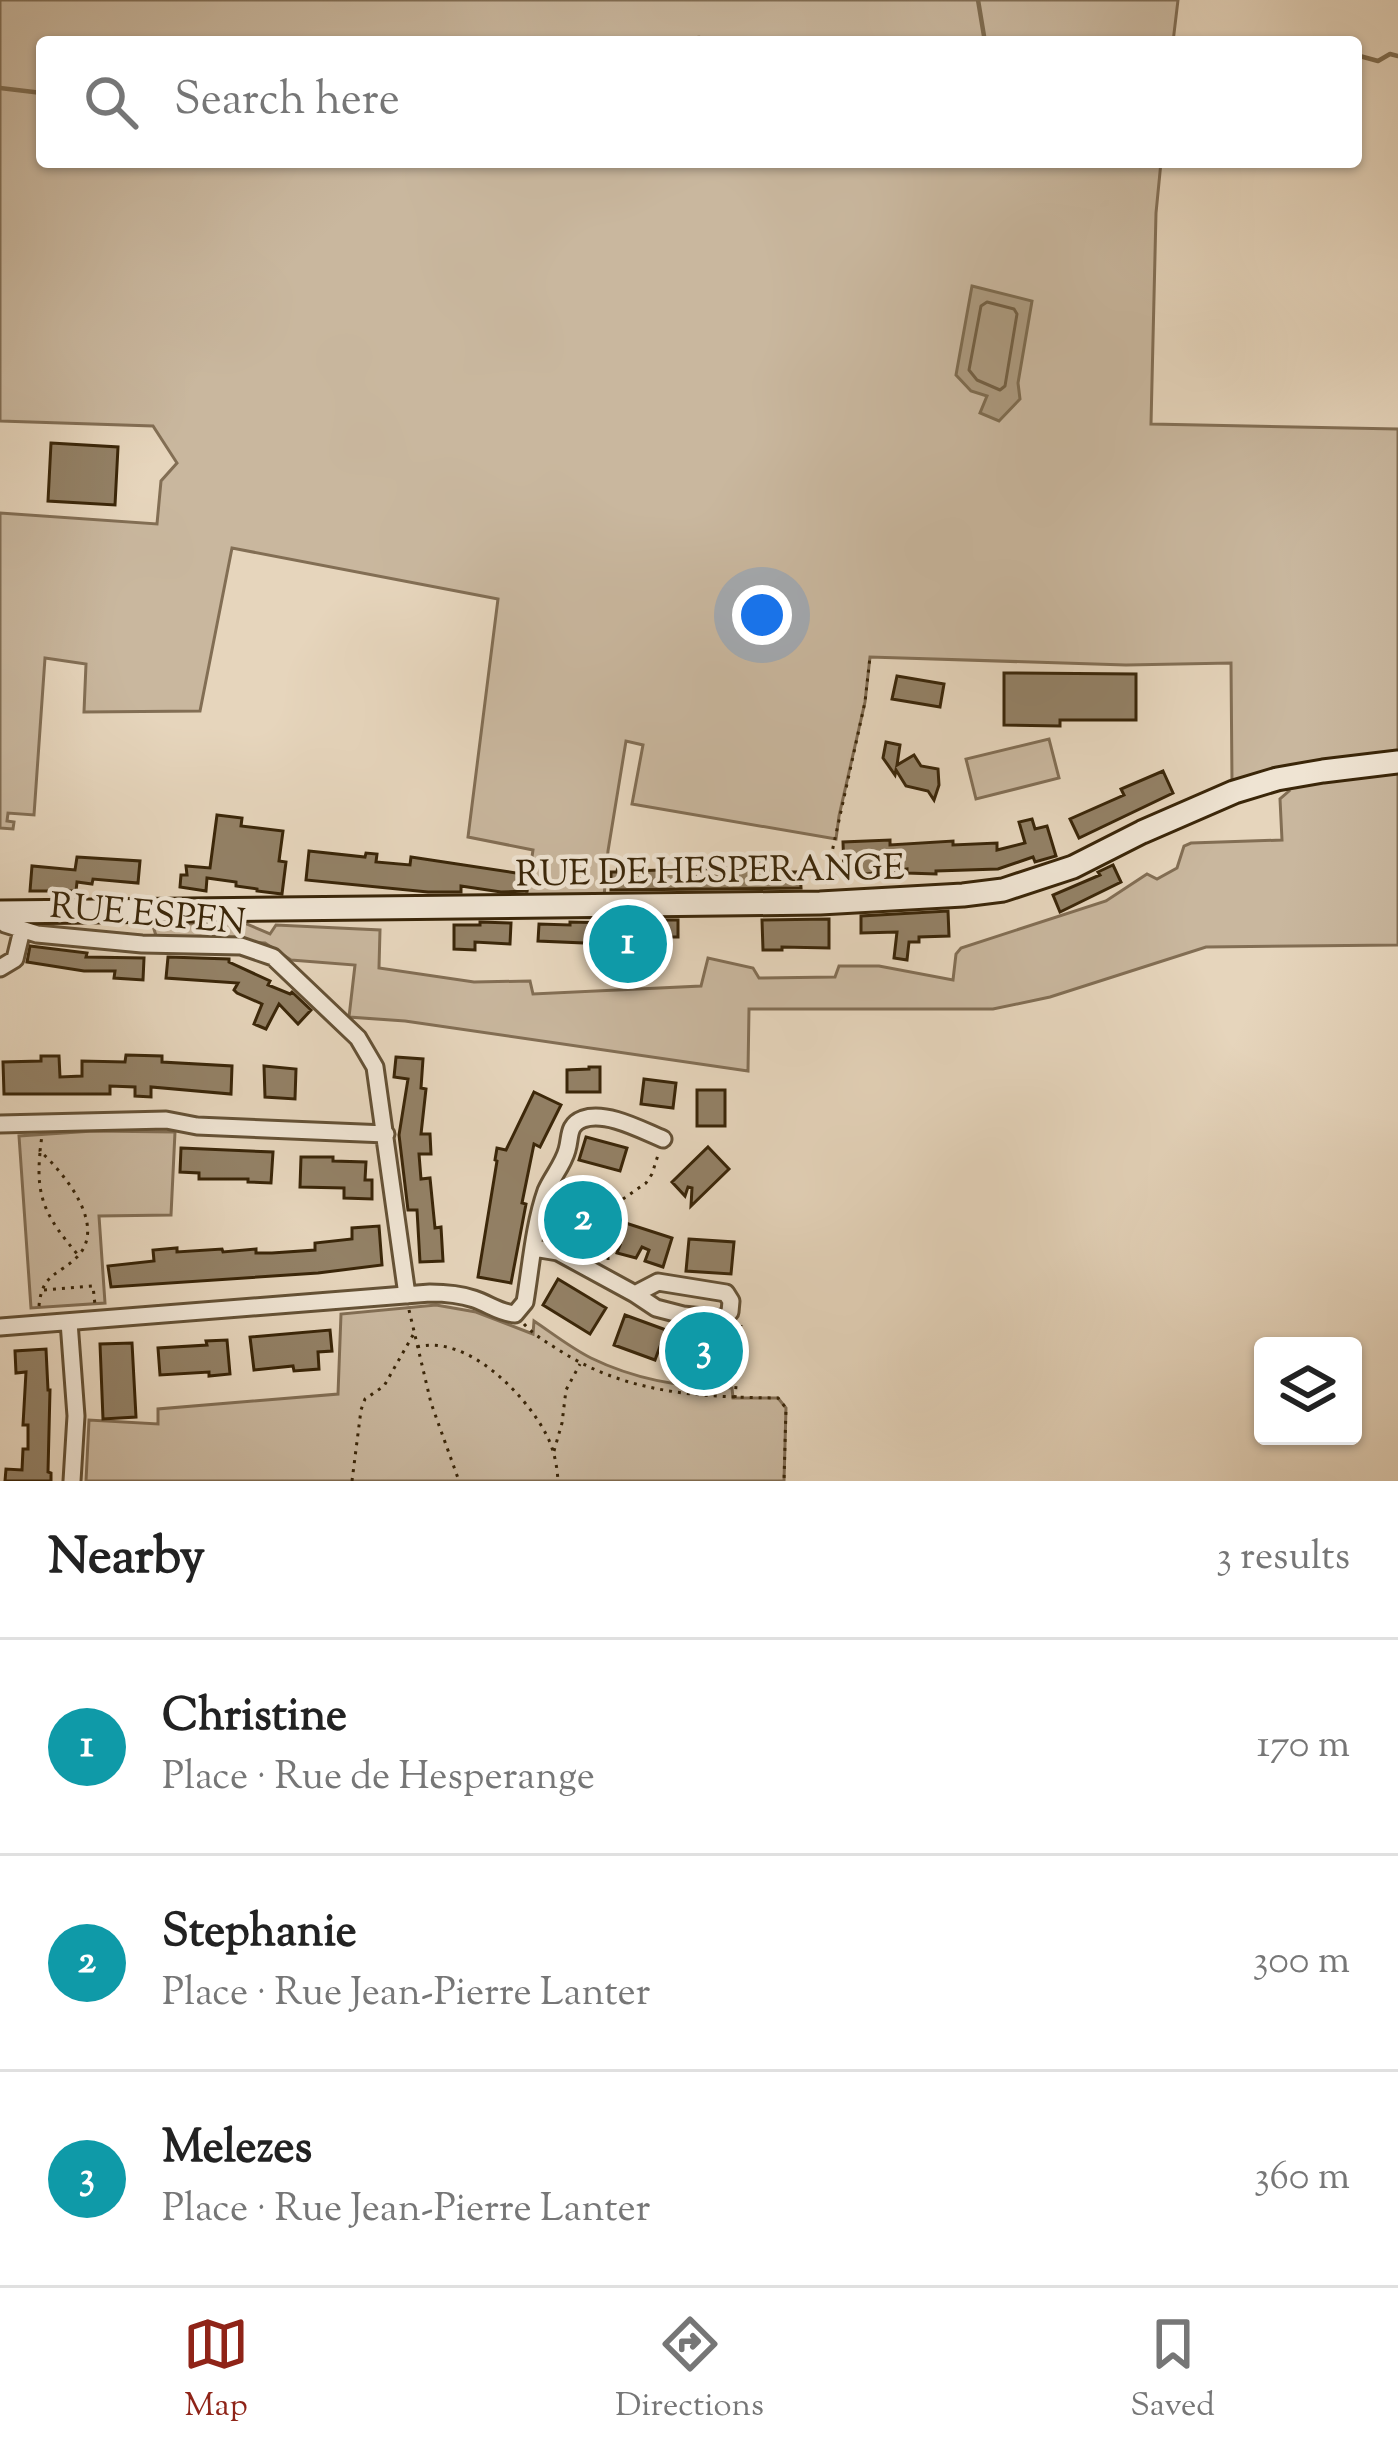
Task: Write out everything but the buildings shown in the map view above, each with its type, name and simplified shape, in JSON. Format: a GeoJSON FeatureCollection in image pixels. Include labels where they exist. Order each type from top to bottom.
{"type":"FeatureCollection","features":[{"type":"Feature","properties":{"kind":"main road","name":"RUE DE HESPERANGE"},"geometry":{"type":"LineString","coordinates":[[0,915],[820,903],[964,895],[1003,890],[1073,867],[1234,792],[1277,779],[1398,762]]}},
{"type":"Feature","properties":{"kind":"street","name":"RUE ESPEN"},"geometry":{"type":"LineString","coordinates":[[0,915],[5,924],[22,930],[142,944],[242,946],[273,957],[358,1038],[375,1067],[407,1295]]}},
{"type":"Feature","properties":{"kind":"street"},"geometry":{"type":"LineString","coordinates":[[0,968],[15,958],[22,930]]}},
{"type":"Feature","properties":{"kind":"street"},"geometry":{"type":"LineString","coordinates":[[0,1327],[454,1293],[515,1314],[525,1302],[546,1191],[567,1152],[569,1131],[575,1123],[585,1118],[624,1123],[663,1139]]}},
{"type":"Feature","properties":{"kind":"street"},"geometry":{"type":"LineString","coordinates":[[0,1124],[166,1120],[197,1126],[386,1134]]}},
{"type":"Feature","properties":{"kind":"street"},"geometry":{"type":"LineString","coordinates":[[534,1248],[557,1252],[656,1308],[723,1319],[730,1312],[726,1293],[658,1282],[635,1294]]}},
{"type":"Feature","properties":{"kind":"street"},"geometry":{"type":"LineString","coordinates":[[70,1322],[76,1416],[72,1481]]}},
{"type":"Feature","properties":{"kind":"path"},"geometry":{"type":"LineString","coordinates":[[820,903],[865,702],[870,657]]}},
{"type":"Feature","properties":{"kind":"path"},"geometry":{"type":"LineString","coordinates":[[44,1122],[38,1170],[45,1211],[79,1256]]}},
{"type":"Feature","properties":{"kind":"path"},"geometry":{"type":"LineString","coordinates":[[607,1280],[608,1250],[623,1199],[646,1183],[663,1139]]}},
{"type":"Feature","properties":{"kind":"path"},"geometry":{"type":"LineString","coordinates":[[40,1151],[72,1187],[82,1206],[87,1237],[79,1256],[46,1280],[39,1303],[41,1324]]}},
{"type":"Feature","properties":{"kind":"path"},"geometry":{"type":"LineString","coordinates":[[43,1290],[93,1286],[95,1305]]}},
{"type":"Feature","properties":{"kind":"path"},"geometry":{"type":"LineString","coordinates":[[407,1295],[431,1403],[459,1481]]}},
{"type":"Feature","properties":{"kind":"path"},"geometry":{"type":"LineString","coordinates":[[515,1314],[534,1334],[580,1364],[617,1380],[662,1392],[778,1398],[786,1408],[784,1481]]}},
{"type":"Feature","properties":{"kind":"path"},"geometry":{"type":"LineString","coordinates":[[723,1319],[741,1324],[735,1398]]}},
{"type":"Feature","properties":{"kind":"path"},"geometry":{"type":"LineString","coordinates":[[352,1481],[365,1400],[384,1386],[414,1334]]}},
{"type":"Feature","properties":{"kind":"path"},"geometry":{"type":"LineString","coordinates":[[417,1347],[432,1343],[457,1349],[514,1388],[545,1432],[558,1481]]}},
{"type":"Feature","properties":{"kind":"path"},"geometry":{"type":"LineString","coordinates":[[554,1453],[566,1390],[580,1364]]}},
{"type":"Feature","properties":{"kind":"shaded area"},"geometry":{"type":"Polygon","coordinates":[[[0,0],[1178,0],[1174,36],[36,36],[36,168],[1160,168],[1151,424],[1398,429],[1398,945],[1206,947],[1050,997],[993,1009],[749,1009],[748,1071],[349,1017],[355,965],[291,960],[265,943],[157,939],[153,926],[240,921],[270,934],[276,925],[380,930],[379,968],[474,982],[530,981],[533,994],[701,986],[708,958],[753,968],[759,978],[835,977],[839,966],[879,966],[953,980],[961,948],[1106,901],[1147,874],[1157,879],[1177,868],[1184,846],[1191,843],[1282,840],[1280,799],[1289,791],[1277,779],[1277,768],[1232,782],[1231,663],[1126,665],[870,657],[836,839],[632,804],[643,745],[626,741],[604,897],[526,898],[533,850],[468,837],[498,599],[232,548],[200,711],[84,712],[86,664],[45,658],[34,815],[8,813],[13,829],[0,828],[0,513],[157,524],[161,481],[177,463],[153,426],[0,421],[0,0]]]}},
{"type":"Feature","properties":{"kind":"shaded area"},"geometry":{"type":"Polygon","coordinates":[[[1049,739],[1059,778],[976,799],[966,759],[1049,739]]]}},
{"type":"Feature","properties":{"kind":"shaded area"},"geometry":{"type":"Polygon","coordinates":[[[175,1132],[171,1215],[99,1216],[105,1303],[31,1308],[19,1136],[175,1132]]]}},
{"type":"Feature","properties":{"kind":"shaded area"},"geometry":{"type":"Polygon","coordinates":[[[436,1305],[476,1312],[533,1334],[534,1321],[591,1358],[642,1377],[732,1388],[733,1398],[778,1398],[786,1408],[784,1481],[86,1481],[89,1420],[158,1424],[158,1409],[338,1394],[341,1314],[436,1305]]]}},
{"type":"Feature","properties":{"kind":"water"},"geometry":{"type":"Polygon","coordinates":[[[972,286],[1032,301],[1018,383],[1020,399],[999,421],[980,413],[987,396],[971,391],[956,375],[972,286]]]}},
{"type":"Feature","properties":{"kind":"waterway"},"geometry":{"type":"LineString","coordinates":[[978,0],[984,36]]}},
{"type":"Feature","properties":{"kind":"waterway"},"geometry":{"type":"LineString","coordinates":[[1362,57],[1378,61],[1390,54],[1398,56]]}},
{"type":"Feature","properties":{"kind":"waterway"},"geometry":{"type":"LineString","coordinates":[[0,88],[36,92]]}},
{"type":"Feature","properties":{"kind":"place","name":"Christine"},"geometry":{"type":"Point","coordinates":[628,944]}},
{"type":"Feature","properties":{"kind":"place","name":"Stephanie"},"geometry":{"type":"Point","coordinates":[583,1220]}},
{"type":"Feature","properties":{"kind":"place","name":"Melezes"},"geometry":{"type":"Point","coordinates":[704,1351]}}]}
